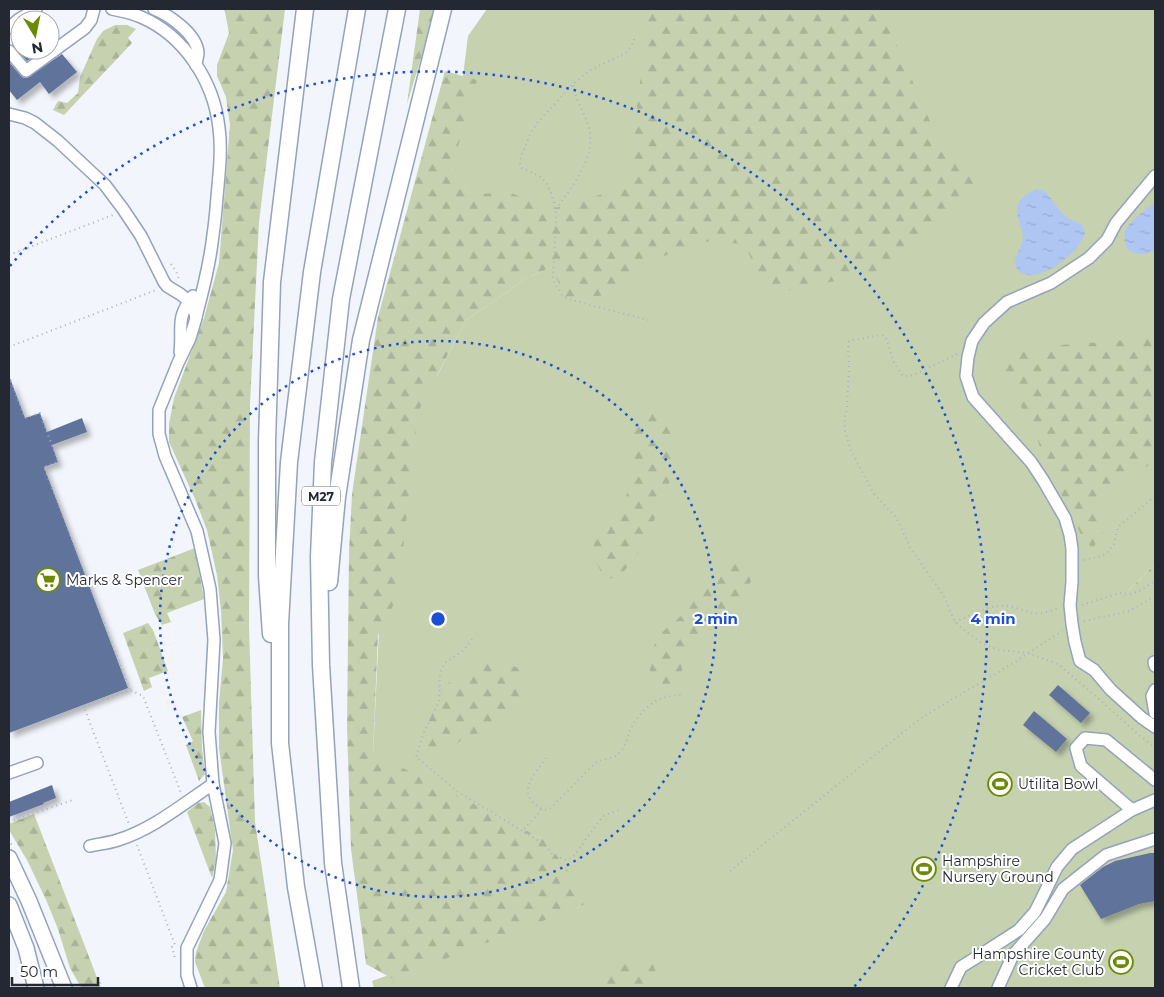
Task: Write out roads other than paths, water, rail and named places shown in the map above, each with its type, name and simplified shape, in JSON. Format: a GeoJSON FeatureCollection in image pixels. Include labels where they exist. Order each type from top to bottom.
{"type":"FeatureCollection","features":[{"type":"Feature","properties":{"kind":"highway","name":"M27"},"geometry":{"type":"LineString","coordinates":[[305,9],[272,282],[267,442],[267,576],[280,743],[296,887],[314,988]]}},
{"type":"Feature","properties":{"kind":"highway","name":"M27"},"geometry":{"type":"LineString","coordinates":[[280,743],[280,624],[289,462],[312,272],[356,9]]}},
{"type":"Feature","properties":{"kind":"highway","name":"M27"},"geometry":{"type":"LineString","coordinates":[[351,988],[333,863],[321,665],[319,557],[323,462],[341,299],[397,9]]}},
{"type":"Feature","properties":{"kind":"highway","name":"M27"},"geometry":{"type":"LineString","coordinates":[[321,665],[337,497],[361,340],[443,9]]}},
{"type":"Feature","properties":{"kind":"main road"},"geometry":{"type":"LineString","coordinates":[[9,858],[30,901],[64,988]]}},
{"type":"Feature","properties":{"kind":"main road"},"geometry":{"type":"LineString","coordinates":[[9,905],[26,948],[36,988]]}},
{"type":"Feature","properties":{"kind":"lane"},"geometry":{"type":"LineString","coordinates":[[9,28],[36,9]]}},
{"type":"Feature","properties":{"kind":"lane"},"geometry":{"type":"LineString","coordinates":[[9,50],[26,71],[85,28],[92,20],[94,9]]}},
{"type":"Feature","properties":{"kind":"lane"},"geometry":{"type":"LineString","coordinates":[[112,9],[128,12],[142,18],[165,31],[184,49],[208,86],[220,130],[220,161],[213,235],[208,263],[190,338],[159,410],[159,434],[165,456],[197,531],[210,589],[214,640],[209,732],[213,784],[225,843],[220,880],[187,948],[187,975],[191,988]]}},
{"type":"Feature","properties":{"kind":"lane"},"geometry":{"type":"LineString","coordinates":[[154,9],[180,24],[192,39],[198,52],[196,65]]}},
{"type":"Feature","properties":{"kind":"lane"},"geometry":{"type":"LineString","coordinates":[[9,114],[35,123],[58,141],[101,181],[141,236],[161,278],[167,286],[189,301],[196,318]]}},
{"type":"Feature","properties":{"kind":"lane"},"geometry":{"type":"LineString","coordinates":[[1155,176],[1116,222],[1107,240],[1089,258],[1051,283],[1007,302],[984,323],[972,341],[966,376],[973,397],[1018,446],[1043,480],[1065,518],[1070,535],[1072,562],[1070,606],[1074,642],[1080,661],[1094,670],[1111,690],[1155,727]]}},
{"type":"Feature","properties":{"kind":"lane"},"geometry":{"type":"LineString","coordinates":[[178,363],[182,315],[204,278],[208,263]]}},
{"type":"Feature","properties":{"kind":"lane"},"geometry":{"type":"LineString","coordinates":[[1155,690],[1152,696],[1155,713]]}},
{"type":"Feature","properties":{"kind":"lane"},"geometry":{"type":"LineString","coordinates":[[1132,810],[1082,766],[1076,748],[1085,738],[1106,740],[1155,780]]}},
{"type":"Feature","properties":{"kind":"lane"},"geometry":{"type":"LineString","coordinates":[[9,773],[37,762]]}},
{"type":"Feature","properties":{"kind":"lane"},"geometry":{"type":"LineString","coordinates":[[90,846],[118,840],[133,834],[170,814],[213,784]]}},
{"type":"Feature","properties":{"kind":"lane"},"geometry":{"type":"LineString","coordinates":[[951,988],[961,967],[1019,930],[1034,912],[1057,867],[1072,849],[1132,810],[1155,800]]}},
{"type":"Feature","properties":{"kind":"lane"},"geometry":{"type":"LineString","coordinates":[[998,988],[1013,955],[1045,919],[1063,889],[1106,855],[1155,839]]}},
{"type":"Feature","properties":{"kind":"water"},"geometry":{"type":"Polygon","coordinates":[[[1039,189],[1047,193],[1063,214],[1083,226],[1085,233],[1076,249],[1061,262],[1043,272],[1026,275],[1019,271],[1015,264],[1023,239],[1017,207],[1023,197],[1039,189]]]}},
{"type":"Feature","properties":{"kind":"water"},"geometry":{"type":"Polygon","coordinates":[[[1155,201],[1155,250],[1138,254],[1127,249],[1125,242],[1126,229],[1135,218],[1155,201]]]}},
{"type":"Feature","properties":{"kind":"place","name":"Marks & Spencer"},"geometry":{"type":"Point","coordinates":[48,580]}},
{"type":"Feature","properties":{"kind":"place","name":"Utilita Bowl"},"geometry":{"type":"Point","coordinates":[1000,784]}},
{"type":"Feature","properties":{"kind":"place","name":"Hampshire Nursery Ground"},"geometry":{"type":"Point","coordinates":[924,869]}},
{"type":"Feature","properties":{"kind":"place","name":"Hampshire County Cricket Club"},"geometry":{"type":"Point","coordinates":[1121,962]}}]}
